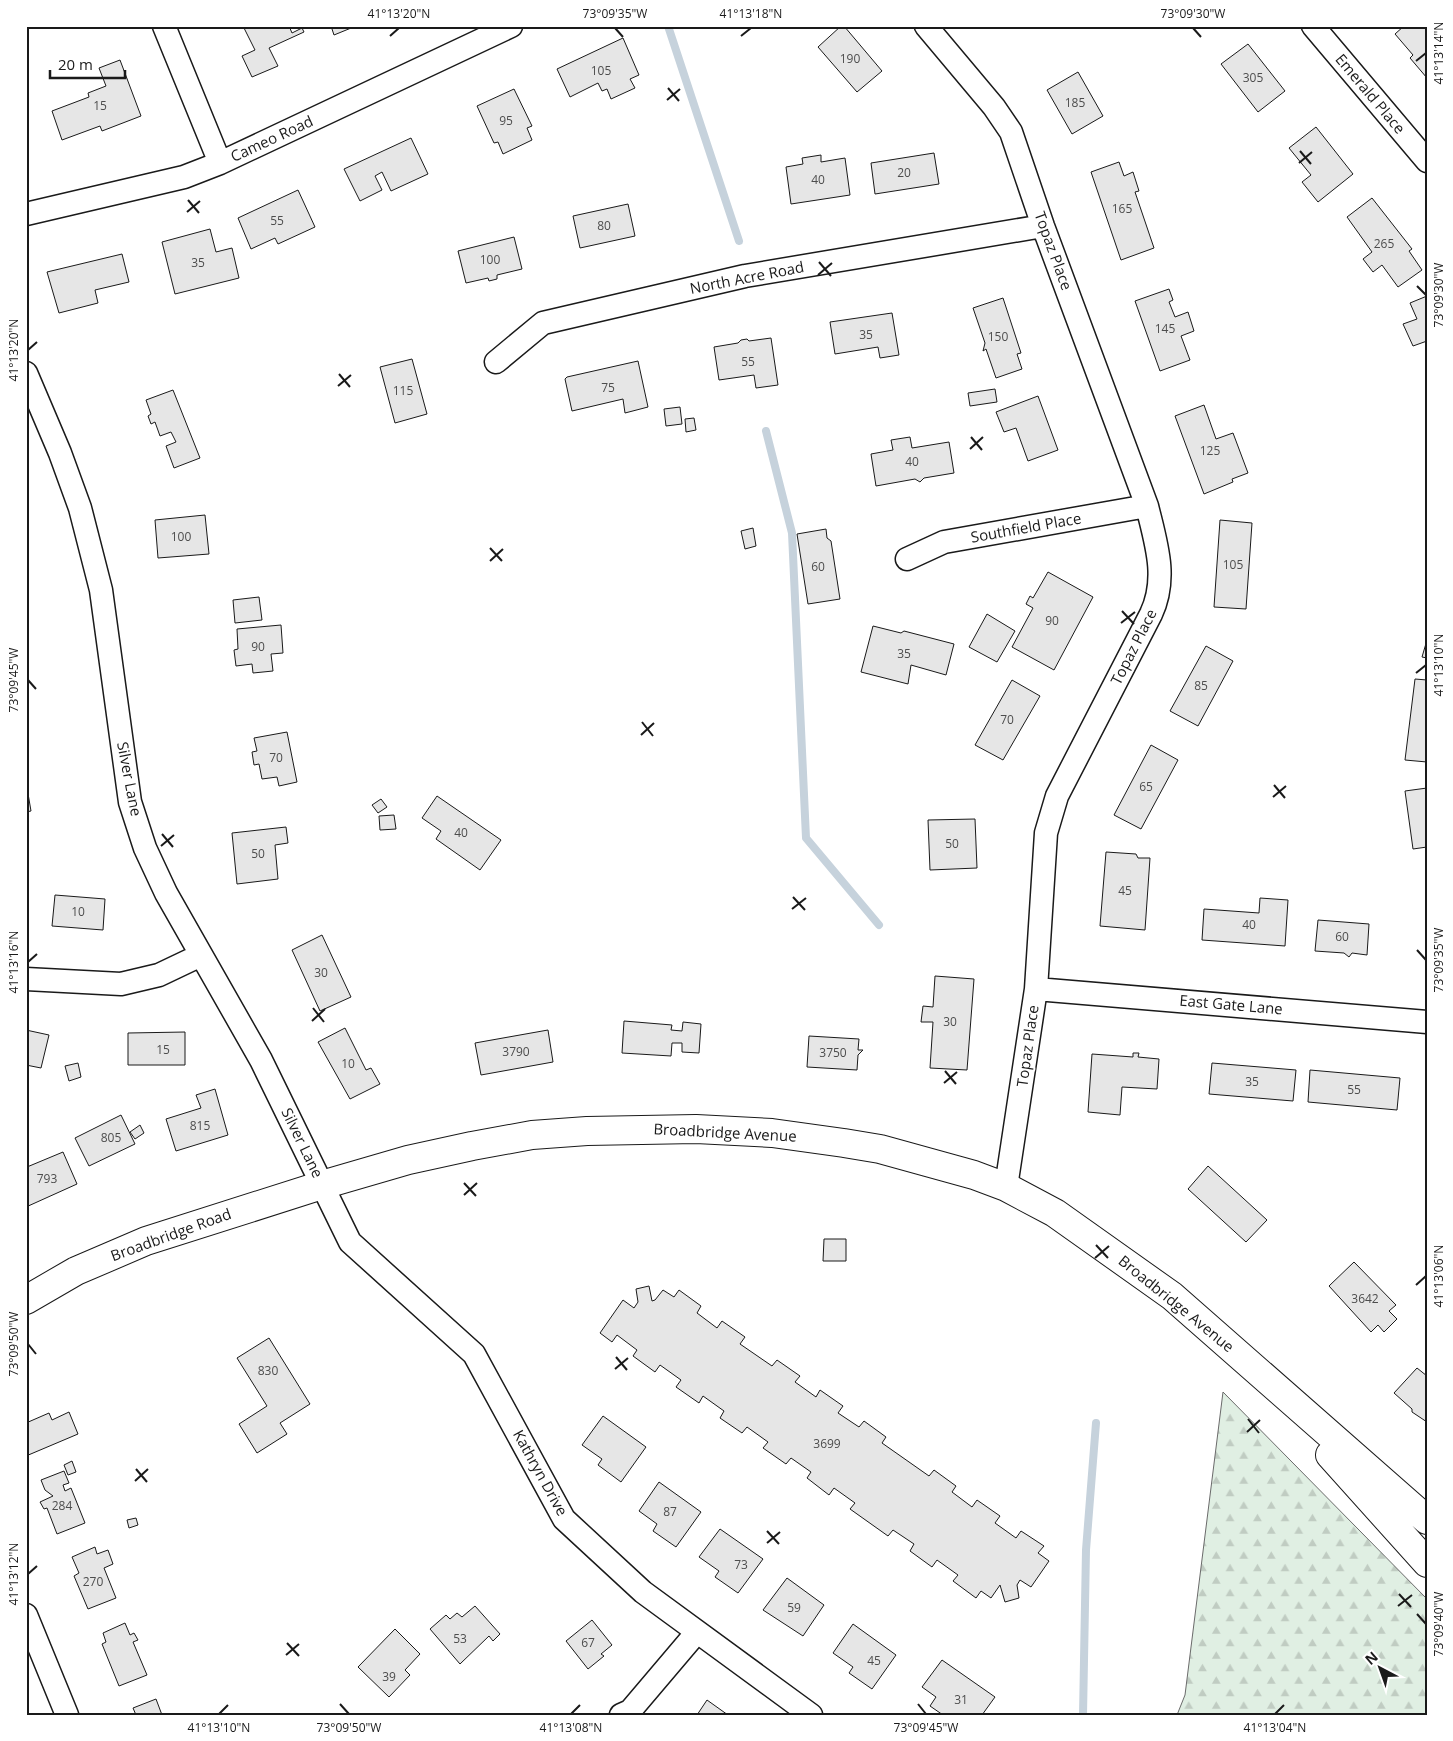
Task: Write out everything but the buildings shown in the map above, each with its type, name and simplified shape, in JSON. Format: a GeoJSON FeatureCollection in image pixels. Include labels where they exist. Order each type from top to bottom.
{"type":"FeatureCollection","features":[{"type":"Feature","properties":{"kind":"main road","name":"Broadbridge Avenue"},"geometry":{"type":"LineString","coordinates":[[322,1185],[408,1160],[532,1135],[587,1130],[772,1132],[880,1150],[974,1175],[1006,1187],[1055,1213],[1172,1296],[1427,1520]]}},
{"type":"Feature","properties":{"kind":"main road","name":"Broadbridge Road"},"geometry":{"type":"LineString","coordinates":[[26,1300],[76,1271],[146,1241],[322,1185]]}},
{"type":"Feature","properties":{"kind":"main road","name":"Broadbridge Avenue"},"geometry":{"type":"LineString","coordinates":[[1250,1364],[1427,1563]]}},
{"type":"Feature","properties":{"kind":"street"},"geometry":{"type":"LineString","coordinates":[[164,26],[220,163]]}},
{"type":"Feature","properties":{"kind":"street","name":"Topaz Place"},"geometry":{"type":"LineString","coordinates":[[926,26],[994,107],[1011,132],[1043,226],[1147,506],[1159,553],[1160,572],[1157,601],[1056,796],[1050,816],[1046,833],[1036,989],[1006,1187]]}},
{"type":"Feature","properties":{"kind":"street","name":"Emerald Place"},"geometry":{"type":"LineString","coordinates":[[1313,26],[1427,161]]}},
{"type":"Feature","properties":{"kind":"street","name":"Cameo Road"},"geometry":{"type":"LineString","coordinates":[[26,214],[184,176],[220,163],[507,27]]}},
{"type":"Feature","properties":{"kind":"street","name":"North Acre Road"},"geometry":{"type":"LineString","coordinates":[[496,362],[543,323],[745,276],[1043,226]]}},
{"type":"Feature","properties":{"kind":"street","name":"Silver Lane"},"geometry":{"type":"LineString","coordinates":[[26,373],[80,508],[101,590],[130,802],[145,848],[166,893],[261,1060],[322,1185]]}},
{"type":"Feature","properties":{"kind":"street","name":"Southfield Place"},"geometry":{"type":"LineString","coordinates":[[907,559],[944,542],[1147,506]]}},
{"type":"Feature","properties":{"kind":"street"},"geometry":{"type":"LineString","coordinates":[[26,979],[121,984],[159,975],[201,955]]}},
{"type":"Feature","properties":{"kind":"street","name":"East Gate Lane"},"geometry":{"type":"LineString","coordinates":[[1036,989],[1427,1022]]}},
{"type":"Feature","properties":{"kind":"street","name":"Kathryn Drive"},"geometry":{"type":"LineString","coordinates":[[322,1185],[350,1242],[474,1354],[564,1519],[643,1592],[811,1715]]}},
{"type":"Feature","properties":{"kind":"street"},"geometry":{"type":"LineString","coordinates":[[26,1615],[67,1715]]}},
{"type":"Feature","properties":{"kind":"street"},"geometry":{"type":"LineString","coordinates":[[621,1715],[630,1711],[696,1632]]}},
{"type":"Feature","properties":{"kind":"green space"},"geometry":{"type":"Polygon","coordinates":[[[1223,1392],[1427,1599],[1427,1715],[1177,1715],[1185,1695],[1223,1392]]]}},
{"type":"Feature","properties":{"kind":"waterway"},"geometry":{"type":"LineString","coordinates":[[668,26],[739,241]]}},
{"type":"Feature","properties":{"kind":"waterway"},"geometry":{"type":"LineString","coordinates":[[766,431],[792,533],[806,838],[879,925]]}},
{"type":"Feature","properties":{"kind":"waterway"},"geometry":{"type":"LineString","coordinates":[[1083,1715],[1086,1550],[1096,1423]]}}]}
